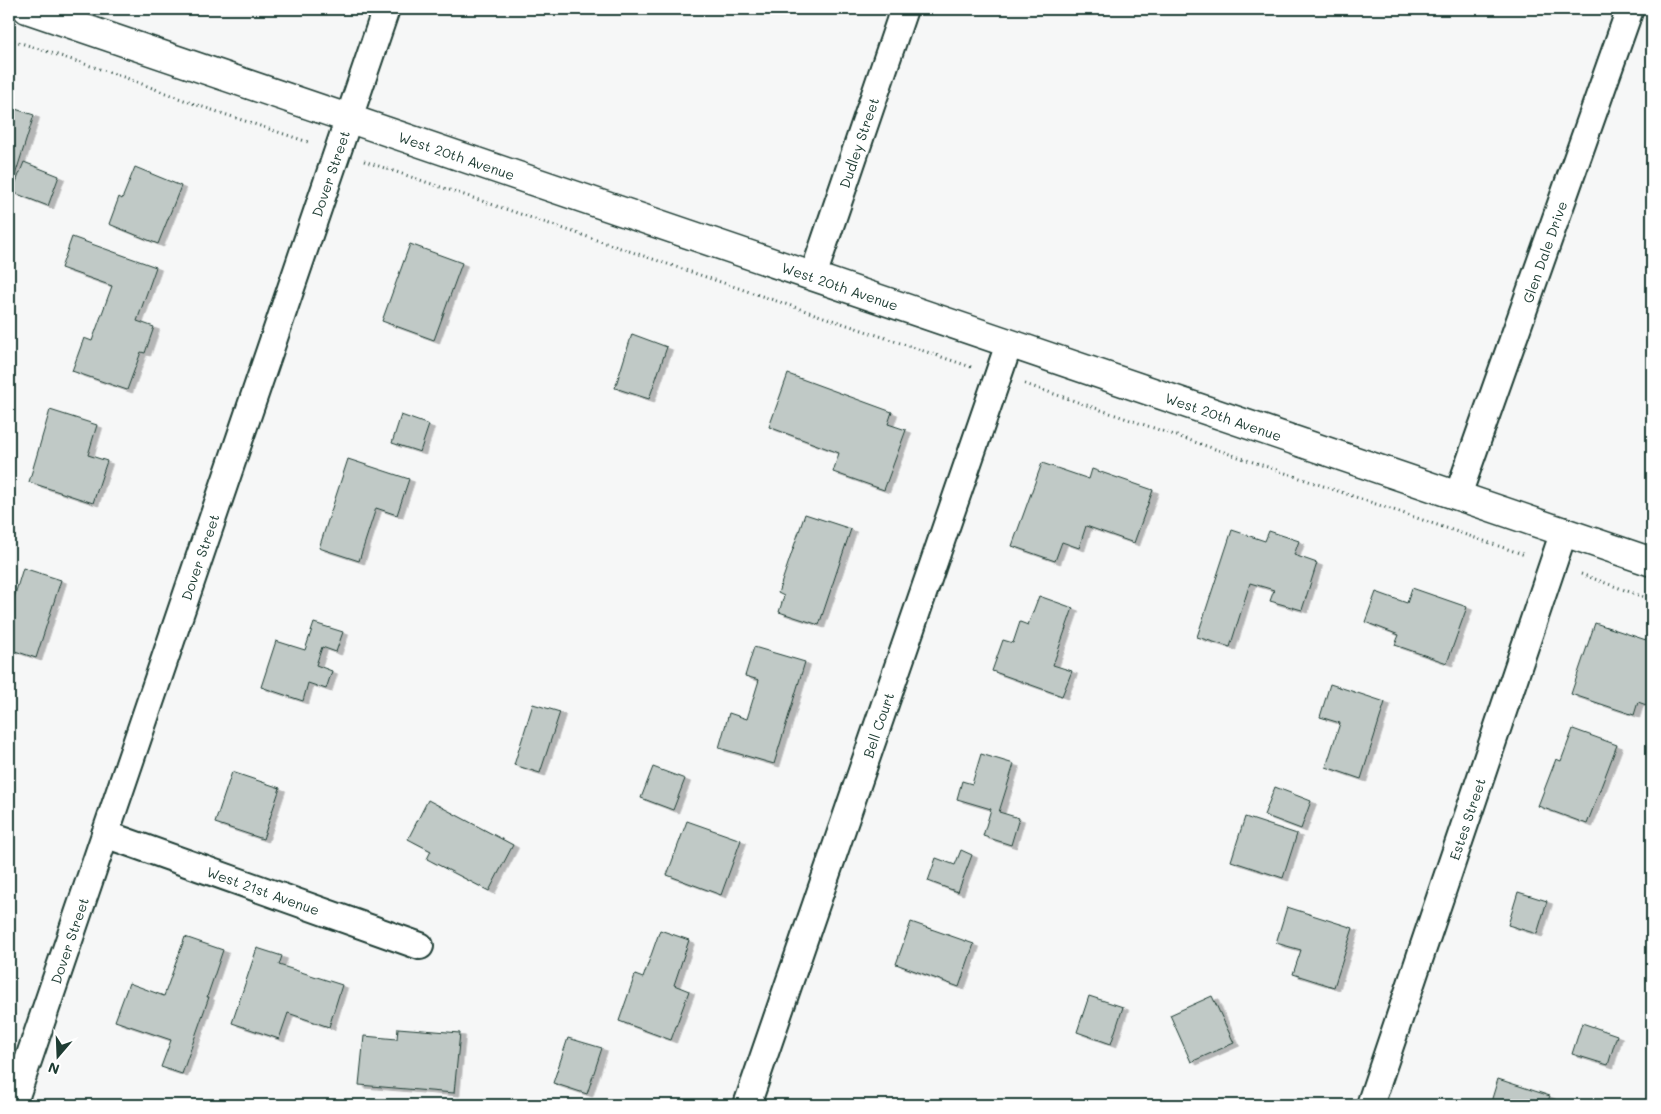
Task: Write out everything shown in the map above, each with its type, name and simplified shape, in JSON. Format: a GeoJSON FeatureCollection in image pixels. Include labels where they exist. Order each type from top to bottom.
{"type":"FeatureCollection","features":[{"type":"Feature","properties":{"kind":"street","name":"West 20th Avenue"},"geometry":{"type":"LineString","coordinates":[[27,9],[1652,562]]}},
{"type":"Feature","properties":{"kind":"street","name":"Dover Street"},"geometry":{"type":"LineString","coordinates":[[13,1105],[386,9]]}},
{"type":"Feature","properties":{"kind":"street","name":"Dudley Street"},"geometry":{"type":"LineString","coordinates":[[813,276],[904,9]]}},
{"type":"Feature","properties":{"kind":"street","name":"Glen Dale Drive"},"geometry":{"type":"LineString","coordinates":[[1458,495],[1630,9]]}},
{"type":"Feature","properties":{"kind":"street","name":"Bell Court"},"geometry":{"type":"LineString","coordinates":[[747,1105],[1010,344]]}},
{"type":"Feature","properties":{"kind":"street","name":"Estes Street"},"geometry":{"type":"LineString","coordinates":[[1370,1105],[1564,531]]}},
{"type":"Feature","properties":{"kind":"street","name":"West 21st Avenue"},"geometry":{"type":"LineString","coordinates":[[105,834],[420,946]]}},
{"type":"Feature","properties":{"kind":"path"},"geometry":{"type":"LineString","coordinates":[[9,39],[121,76],[197,105],[1206,445],[1652,600]]}},
{"type":"Feature","properties":{"kind":"building"},"geometry":{"type":"Polygon","coordinates":[[[9,107],[34,115],[11,188],[9,188],[9,107]]]}},
{"type":"Feature","properties":{"kind":"building"},"geometry":{"type":"Polygon","coordinates":[[[24,162],[59,176],[48,206],[12,192],[24,162]]]}},
{"type":"Feature","properties":{"kind":"building"},"geometry":{"type":"Polygon","coordinates":[[[135,167],[181,186],[158,244],[109,224],[119,197],[122,199],[135,167]]]}},
{"type":"Feature","properties":{"kind":"building"},"geometry":{"type":"Polygon","coordinates":[[[72,237],[156,267],[137,321],[154,327],[145,353],[141,352],[127,390],[72,371],[84,338],[92,341],[112,286],[61,268],[72,237]]]}},
{"type":"Feature","properties":{"kind":"building"},"geometry":{"type":"Polygon","coordinates":[[[410,244],[462,263],[434,340],[382,321],[410,244]]]}},
{"type":"Feature","properties":{"kind":"building"},"geometry":{"type":"Polygon","coordinates":[[[632,334],[667,347],[649,399],[615,388],[632,334]]]}},
{"type":"Feature","properties":{"kind":"building"},"geometry":{"type":"Polygon","coordinates":[[[788,374],[892,412],[888,424],[906,430],[884,490],[833,472],[839,453],[769,427],[788,374]]]}},
{"type":"Feature","properties":{"kind":"building"},"geometry":{"type":"Polygon","coordinates":[[[50,410],[97,425],[88,455],[107,461],[93,503],[29,482],[50,410]]]}},
{"type":"Feature","properties":{"kind":"building"},"geometry":{"type":"Polygon","coordinates":[[[401,415],[429,425],[420,452],[392,443],[401,415]]]}},
{"type":"Feature","properties":{"kind":"building"},"geometry":{"type":"Polygon","coordinates":[[[348,459],[409,479],[397,515],[376,508],[359,561],[319,548],[348,459]]]}},
{"type":"Feature","properties":{"kind":"building"},"geometry":{"type":"Polygon","coordinates":[[[1042,463],[1089,479],[1092,469],[1153,490],[1134,543],[1086,526],[1079,548],[1062,542],[1055,561],[1012,546],[1042,463]]]}},
{"type":"Feature","properties":{"kind":"building"},"geometry":{"type":"Polygon","coordinates":[[[805,514],[851,529],[819,625],[779,612],[784,596],[778,593],[805,514]]]}},
{"type":"Feature","properties":{"kind":"building"},"geometry":{"type":"Polygon","coordinates":[[[1232,530],[1265,541],[1269,531],[1299,541],[1294,555],[1317,563],[1302,610],[1270,601],[1274,590],[1250,583],[1230,647],[1197,637],[1232,530]]]}},
{"type":"Feature","properties":{"kind":"building"},"geometry":{"type":"Polygon","coordinates":[[[23,568],[61,580],[36,658],[9,649],[9,600],[13,601],[23,568]]]}},
{"type":"Feature","properties":{"kind":"building"},"geometry":{"type":"Polygon","coordinates":[[[1412,588],[1467,607],[1447,663],[1395,645],[1399,635],[1365,622],[1376,592],[1407,603],[1412,588]]]}},
{"type":"Feature","properties":{"kind":"building"},"geometry":{"type":"Polygon","coordinates":[[[1039,596],[1073,608],[1053,665],[1072,671],[1062,696],[992,671],[1003,640],[1013,643],[1020,622],[1028,625],[1039,596]]]}},
{"type":"Feature","properties":{"kind":"building"},"geometry":{"type":"Polygon","coordinates":[[[314,623],[343,632],[336,652],[322,647],[316,665],[332,671],[326,689],[308,683],[303,701],[261,687],[276,641],[305,650],[314,623]]]}},
{"type":"Feature","properties":{"kind":"building"},"geometry":{"type":"Polygon","coordinates":[[[1595,623],[1652,642],[1652,707],[1638,702],[1634,715],[1571,694],[1595,623]]]}},
{"type":"Feature","properties":{"kind":"building"},"geometry":{"type":"Polygon","coordinates":[[[754,647],[805,662],[774,764],[719,748],[729,713],[747,719],[759,680],[745,676],[754,647]]]}},
{"type":"Feature","properties":{"kind":"building"},"geometry":{"type":"Polygon","coordinates":[[[1330,684],[1385,702],[1361,779],[1326,767],[1340,723],[1320,717],[1330,684]]]}},
{"type":"Feature","properties":{"kind":"building"},"geometry":{"type":"Polygon","coordinates":[[[533,704],[560,712],[540,773],[514,765],[533,704]]]}},
{"type":"Feature","properties":{"kind":"building"},"geometry":{"type":"Polygon","coordinates":[[[1573,729],[1617,745],[1587,824],[1538,806],[1556,759],[1561,761],[1573,729]]]}},
{"type":"Feature","properties":{"kind":"building"},"geometry":{"type":"Polygon","coordinates":[[[981,754],[1014,764],[999,812],[1019,818],[1011,845],[983,836],[991,809],[957,799],[962,781],[972,784],[981,754]]]}},
{"type":"Feature","properties":{"kind":"building"},"geometry":{"type":"Polygon","coordinates":[[[653,767],[685,779],[673,810],[641,798],[653,767]]]}},
{"type":"Feature","properties":{"kind":"building"},"geometry":{"type":"Polygon","coordinates":[[[232,772],[280,788],[263,839],[215,823],[232,772]]]}},
{"type":"Feature","properties":{"kind":"building"},"geometry":{"type":"Polygon","coordinates":[[[1275,787],[1311,801],[1301,829],[1264,815],[1275,787]]]}},
{"type":"Feature","properties":{"kind":"building"},"geometry":{"type":"Polygon","coordinates":[[[428,800],[513,845],[489,891],[427,859],[431,851],[408,839],[428,800]]]}},
{"type":"Feature","properties":{"kind":"building"},"geometry":{"type":"Polygon","coordinates":[[[1245,817],[1297,834],[1283,878],[1231,861],[1245,817]]]}},
{"type":"Feature","properties":{"kind":"building"},"geometry":{"type":"Polygon","coordinates":[[[687,821],[741,840],[721,895],[667,875],[687,821]]]}},
{"type":"Feature","properties":{"kind":"building"},"geometry":{"type":"Polygon","coordinates":[[[961,850],[972,855],[958,892],[928,881],[936,858],[955,865],[961,850]]]}},
{"type":"Feature","properties":{"kind":"building"},"geometry":{"type":"Polygon","coordinates":[[[1518,892],[1547,901],[1537,934],[1508,925],[1518,892]]]}},
{"type":"Feature","properties":{"kind":"building"},"geometry":{"type":"Polygon","coordinates":[[[1287,907],[1353,928],[1334,987],[1293,974],[1301,950],[1276,943],[1287,907]]]}},
{"type":"Feature","properties":{"kind":"building"},"geometry":{"type":"Polygon","coordinates":[[[911,922],[974,944],[959,987],[896,964],[911,922]]]}},
{"type":"Feature","properties":{"kind":"building"},"geometry":{"type":"Polygon","coordinates":[[[660,930],[689,940],[674,985],[689,991],[671,1040],[619,1021],[635,975],[643,978],[660,930]]]}},
{"type":"Feature","properties":{"kind":"building"},"geometry":{"type":"Polygon","coordinates":[[[185,937],[223,950],[182,1074],[161,1067],[171,1040],[115,1021],[129,983],[164,996],[185,937]]]}},
{"type":"Feature","properties":{"kind":"building"},"geometry":{"type":"Polygon","coordinates":[[[257,948],[282,956],[279,965],[342,985],[329,1027],[288,1013],[279,1039],[232,1023],[257,948]]]}},
{"type":"Feature","properties":{"kind":"building"},"geometry":{"type":"Polygon","coordinates":[[[1089,996],[1123,1007],[1111,1044],[1077,1032],[1089,996]]]}},
{"type":"Feature","properties":{"kind":"building"},"geometry":{"type":"Polygon","coordinates":[[[1212,996],[1234,1043],[1191,1062],[1170,1015],[1212,996]]]}},
{"type":"Feature","properties":{"kind":"building"},"geometry":{"type":"Polygon","coordinates":[[[1582,1023],[1617,1035],[1608,1065],[1572,1054],[1582,1023]]]}},
{"type":"Feature","properties":{"kind":"building"},"geometry":{"type":"Polygon","coordinates":[[[398,1028],[460,1033],[454,1093],[359,1085],[364,1036],[397,1039],[398,1028]]]}},
{"type":"Feature","properties":{"kind":"building"},"geometry":{"type":"Polygon","coordinates":[[[568,1038],[602,1048],[587,1094],[553,1083],[568,1038]]]}},
{"type":"Feature","properties":{"kind":"building"},"geometry":{"type":"Polygon","coordinates":[[[1498,1079],[1550,1096],[1546,1105],[1490,1105],[1498,1079]]]}}]}
